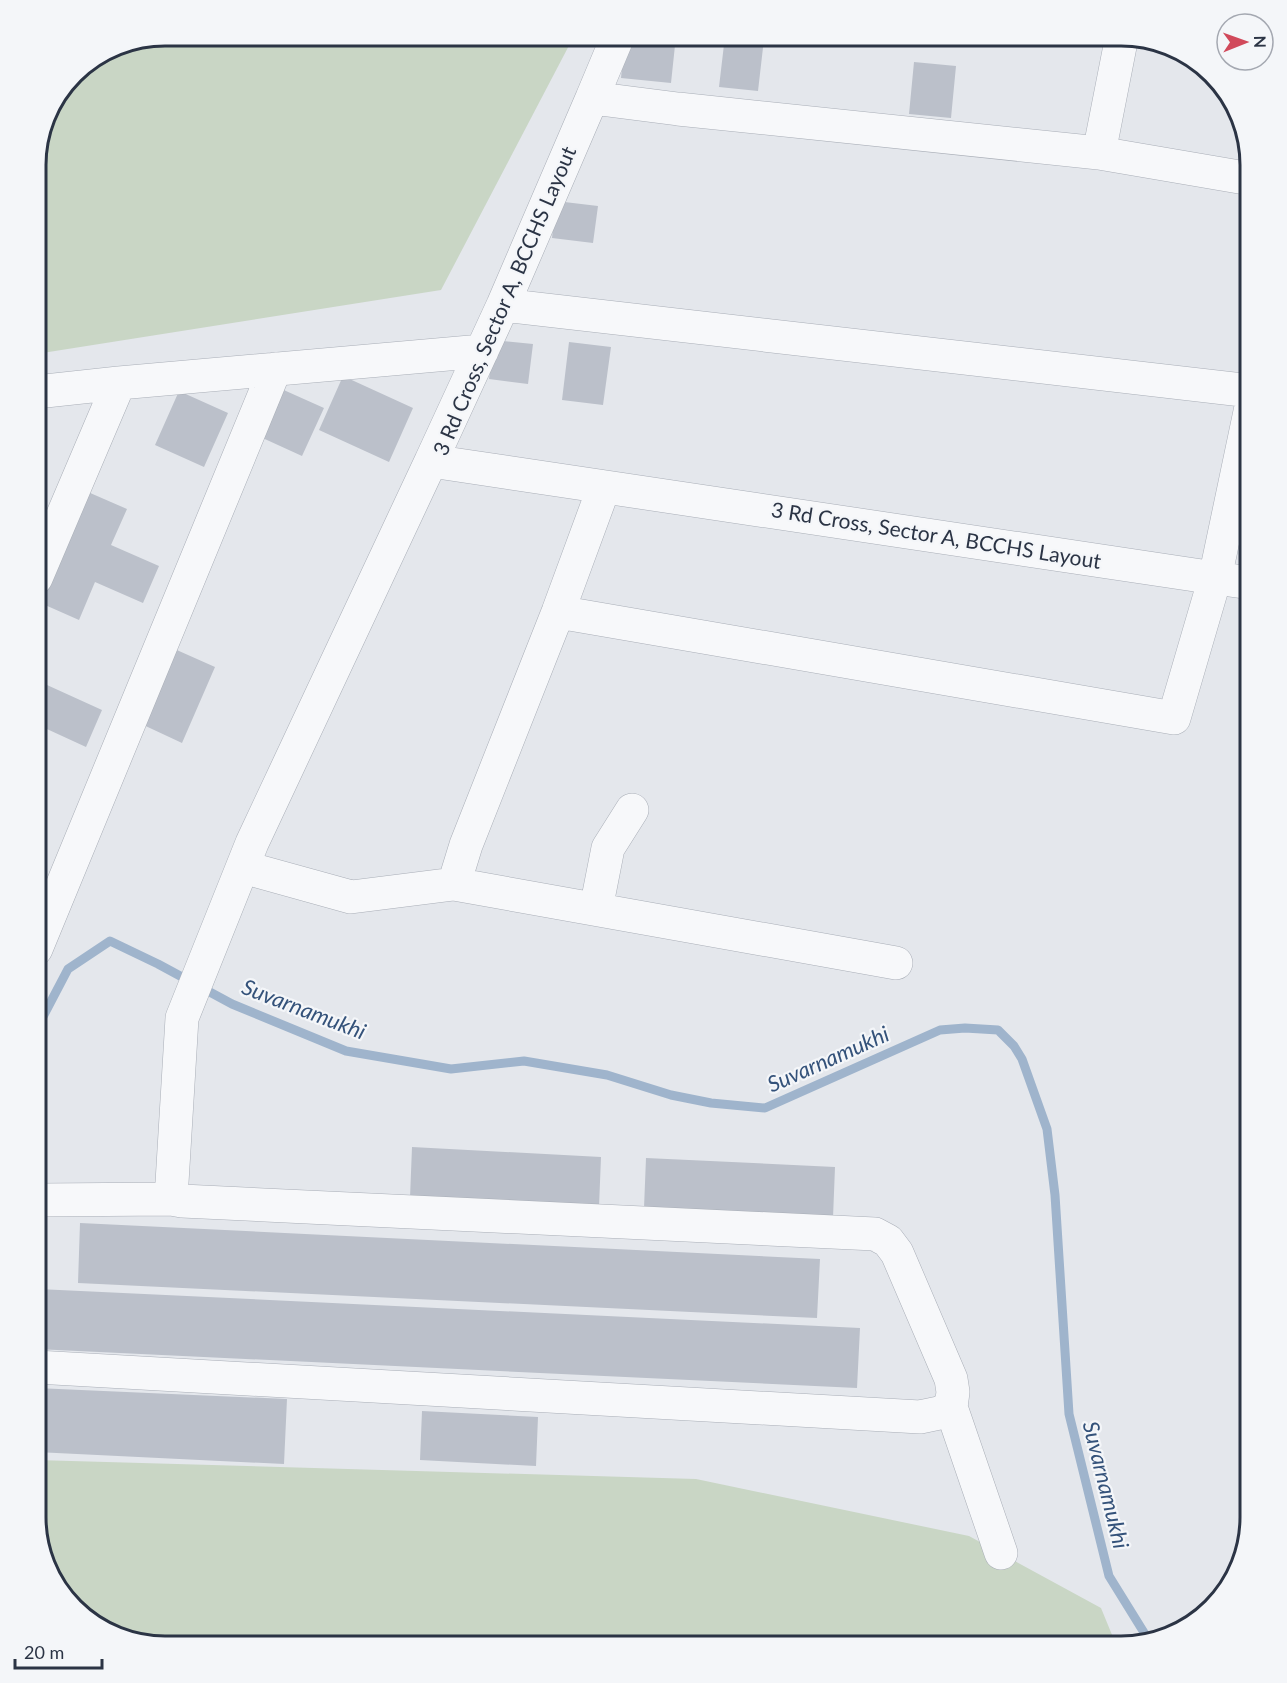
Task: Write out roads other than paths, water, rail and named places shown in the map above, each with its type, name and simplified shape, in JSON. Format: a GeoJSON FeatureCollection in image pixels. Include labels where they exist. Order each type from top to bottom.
{"type":"FeatureCollection","features":[{"type":"Feature","properties":{"kind":"street","name":"3 Rd Cross, Sector A, BCCHS Layout"},"geometry":{"type":"LineString","coordinates":[[613,47],[503,305],[431,461],[1240,581]]}},
{"type":"Feature","properties":{"kind":"street"},"geometry":{"type":"LineString","coordinates":[[1098,153],[1120,47]]}},
{"type":"Feature","properties":{"kind":"street"},"geometry":{"type":"LineString","coordinates":[[592,98],[1098,153],[1240,177]]}},
{"type":"Feature","properties":{"kind":"street"},"geometry":{"type":"LineString","coordinates":[[503,305],[1240,390]]}},
{"type":"Feature","properties":{"kind":"street"},"geometry":{"type":"LineString","coordinates":[[47,391],[482,351]]}},
{"type":"Feature","properties":{"kind":"street"},"geometry":{"type":"LineString","coordinates":[[46,924],[275,369]]}},
{"type":"Feature","properties":{"kind":"street"},"geometry":{"type":"LineString","coordinates":[[47,553],[119,383]]}},
{"type":"Feature","properties":{"kind":"street"},"geometry":{"type":"LineString","coordinates":[[558,612],[1174,718],[1215,578],[1240,459]]}},
{"type":"Feature","properties":{"kind":"street"},"geometry":{"type":"LineString","coordinates":[[171,1198],[185,1010],[252,843],[431,461]]}},
{"type":"Feature","properties":{"kind":"street"},"geometry":{"type":"LineString","coordinates":[[454,884],[466,845],[558,612],[604,487]]}},
{"type":"Feature","properties":{"kind":"street"},"geometry":{"type":"LineString","coordinates":[[596,909],[608,848],[632,810]]}},
{"type":"Feature","properties":{"kind":"street"},"geometry":{"type":"LineString","coordinates":[[243,867],[351,897],[454,884],[896,963]]}},
{"type":"Feature","properties":{"kind":"street"},"geometry":{"type":"LineString","coordinates":[[46,1200],[171,1198],[182,1201],[875,1234],[888,1241],[897,1254],[951,1379],[953,1392],[951,1407],[1001,1554]]}},
{"type":"Feature","properties":{"kind":"street"},"geometry":{"type":"LineString","coordinates":[[46,1368],[920,1417],[939,1413],[951,1407]]}},
{"type":"Feature","properties":{"kind":"waterway","name":"Suvarnamukhi"},"geometry":{"type":"LineString","coordinates":[[46,1010],[68,969],[110,941],[232,1004],[346,1051],[451,1069],[524,1061],[607,1075],[671,1095],[711,1103],[765,1108],[940,1030],[965,1028],[998,1030],[1014,1046],[1022,1059],[1047,1129],[1055,1195],[1069,1414],[1109,1576],[1145,1634]]}}]}
